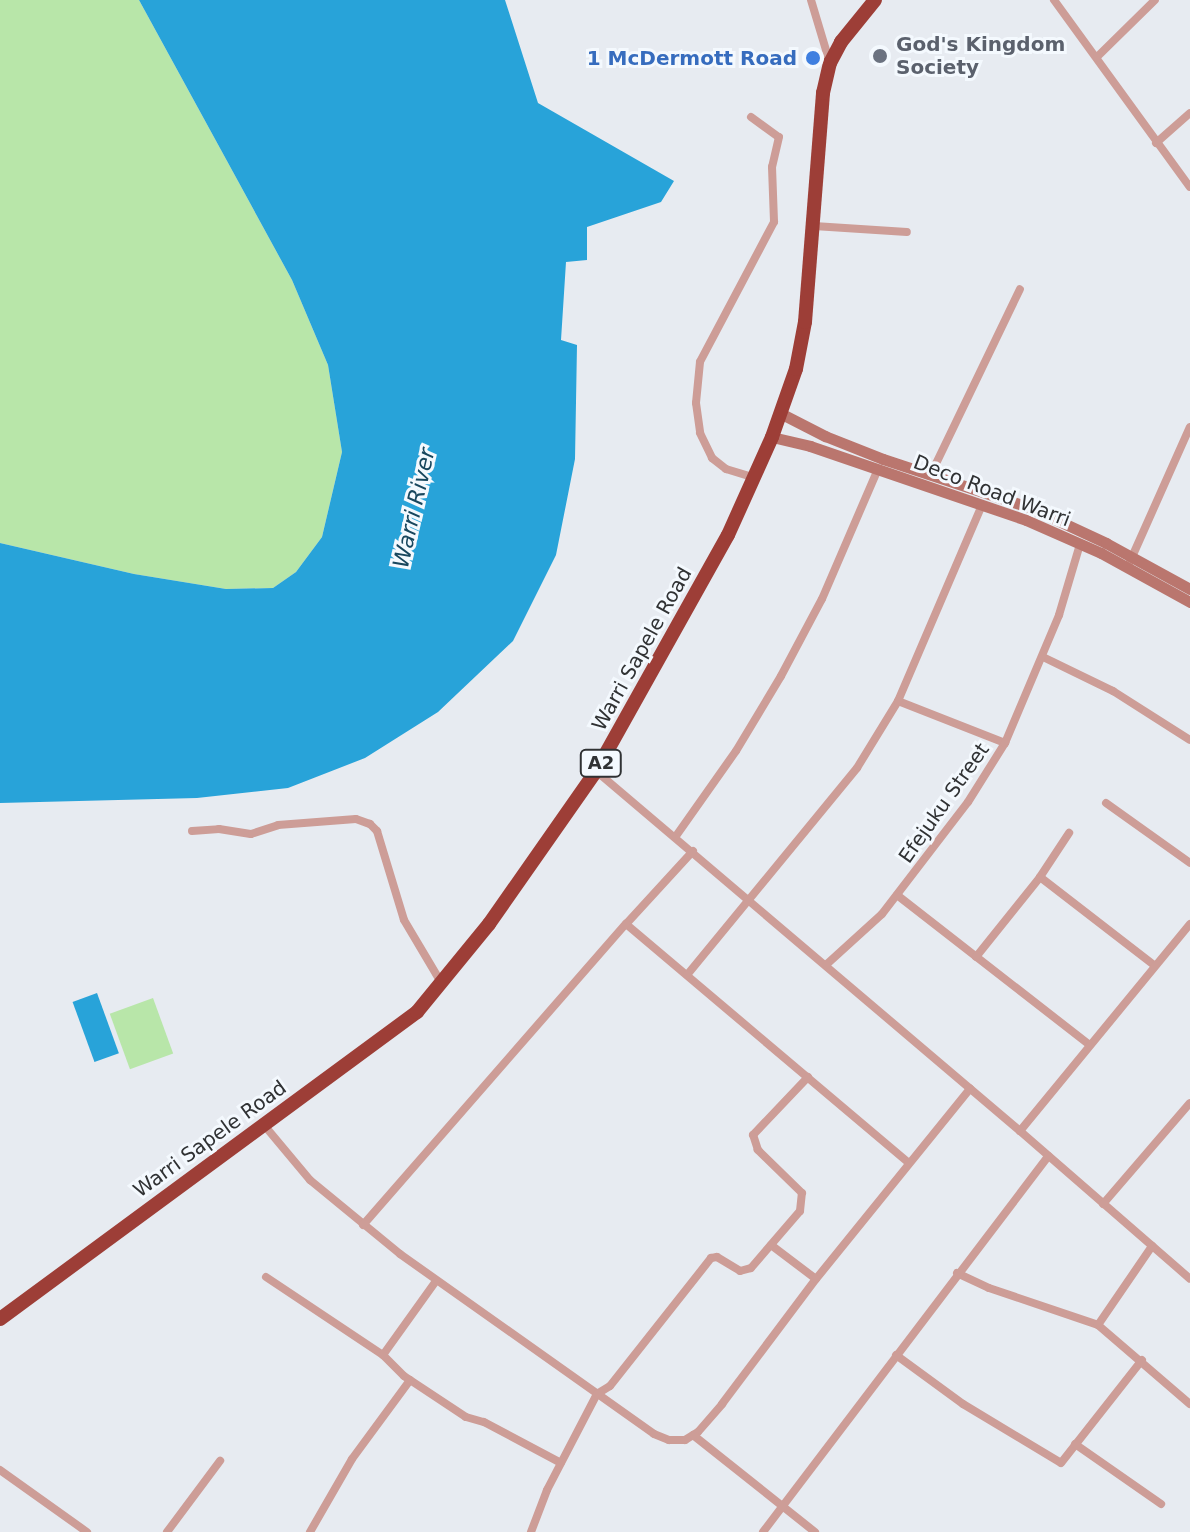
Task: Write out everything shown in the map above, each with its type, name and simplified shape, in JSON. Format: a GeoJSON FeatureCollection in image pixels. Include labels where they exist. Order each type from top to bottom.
{"type":"FeatureCollection","features":[{"type":"Feature","properties":{"kind":"highway","name":"Warri Sapele Road"},"geometry":{"type":"LineString","coordinates":[[0,1319],[417,1012],[443,984],[596,771],[728,535],[772,437],[796,369],[805,322],[823,93],[830,63],[875,0]]}},
{"type":"Feature","properties":{"kind":"main road","name":"Deco Road Warri"},"geometry":{"type":"LineString","coordinates":[[780,413],[825,436],[1031,508],[1190,589]]}},
{"type":"Feature","properties":{"kind":"main road","name":"Deco Road Warri"},"geometry":{"type":"LineString","coordinates":[[772,437],[982,505],[1130,561],[1190,602]]}},
{"type":"Feature","properties":{"kind":"street"},"geometry":{"type":"LineString","coordinates":[[811,0],[830,63]]}},
{"type":"Feature","properties":{"kind":"street"},"geometry":{"type":"LineString","coordinates":[[1054,0],[1190,187]]}},
{"type":"Feature","properties":{"kind":"street"},"geometry":{"type":"LineString","coordinates":[[1097,57],[1155,0]]}},
{"type":"Feature","properties":{"kind":"street"},"geometry":{"type":"LineString","coordinates":[[1156,143],[1190,113]]}},
{"type":"Feature","properties":{"kind":"street"},"geometry":{"type":"LineString","coordinates":[[751,117],[779,137],[772,167],[774,222],[700,362],[696,403],[700,433],[712,458],[726,469],[752,477]]}},
{"type":"Feature","properties":{"kind":"street"},"geometry":{"type":"LineString","coordinates":[[814,226],[907,232]]}},
{"type":"Feature","properties":{"kind":"street"},"geometry":{"type":"LineString","coordinates":[[931,474],[1020,289]]}},
{"type":"Feature","properties":{"kind":"street"},"geometry":{"type":"LineString","coordinates":[[1130,561],[1190,427]]}},
{"type":"Feature","properties":{"kind":"street"},"geometry":{"type":"LineString","coordinates":[[676,836],[736,751],[781,676],[822,599],[878,469]]}},
{"type":"Feature","properties":{"kind":"street"},"geometry":{"type":"LineString","coordinates":[[687,975],[857,768],[898,701],[982,505]]}},
{"type":"Feature","properties":{"kind":"street","name":"Efejuku Street"},"geometry":{"type":"LineString","coordinates":[[827,964],[882,914],[968,802],[1005,743],[1043,657],[1080,544]]}},
{"type":"Feature","properties":{"kind":"street"},"geometry":{"type":"LineString","coordinates":[[1043,657],[1113,691],[1190,740]]}},
{"type":"Feature","properties":{"kind":"street"},"geometry":{"type":"LineString","coordinates":[[898,701],[1005,743]]}},
{"type":"Feature","properties":{"kind":"street"},"geometry":{"type":"LineString","coordinates":[[596,771],[827,964],[1190,1279]]}},
{"type":"Feature","properties":{"kind":"street"},"geometry":{"type":"LineString","coordinates":[[1106,803],[1190,863]]}},
{"type":"Feature","properties":{"kind":"street"},"geometry":{"type":"LineString","coordinates":[[192,831],[219,829],[251,834],[278,825],[356,819],[370,824],[377,831],[404,920],[443,984]]}},
{"type":"Feature","properties":{"kind":"street"},"geometry":{"type":"LineString","coordinates":[[976,957],[1040,877],[1069,833]]}},
{"type":"Feature","properties":{"kind":"street"},"geometry":{"type":"LineString","coordinates":[[363,1225],[693,851]]}},
{"type":"Feature","properties":{"kind":"street"},"geometry":{"type":"LineString","coordinates":[[1040,877],[1155,966]]}},
{"type":"Feature","properties":{"kind":"street"},"geometry":{"type":"LineString","coordinates":[[897,895],[1090,1045]]}},
{"type":"Feature","properties":{"kind":"street"},"geometry":{"type":"LineString","coordinates":[[626,924],[909,1163]]}},
{"type":"Feature","properties":{"kind":"street"},"geometry":{"type":"LineString","coordinates":[[1020,1131],[1189,927]]}},
{"type":"Feature","properties":{"kind":"street"},"geometry":{"type":"LineString","coordinates":[[531,1532],[561,1463],[597,1394],[610,1386],[711,1258],[717,1257],[740,1271],[751,1268],[800,1211],[802,1193],[758,1150],[753,1135],[808,1077]]}},
{"type":"Feature","properties":{"kind":"street"},"geometry":{"type":"LineString","coordinates":[[264,1125],[310,1180],[436,1281],[654,1434],[669,1440],[685,1440],[730,1394],[816,1279],[970,1089]]}},
{"type":"Feature","properties":{"kind":"street"},"geometry":{"type":"LineString","coordinates":[[1103,1204],[1190,1103]]}},
{"type":"Feature","properties":{"kind":"street"},"geometry":{"type":"LineString","coordinates":[[763,1532],[1048,1156]]}},
{"type":"Feature","properties":{"kind":"street"},"geometry":{"type":"LineString","coordinates":[[771,1245],[816,1279]]}},
{"type":"Feature","properties":{"kind":"street"},"geometry":{"type":"LineString","coordinates":[[1098,1325],[1152,1246]]}},
{"type":"Feature","properties":{"kind":"street"},"geometry":{"type":"LineString","coordinates":[[957,1273],[989,1288],[1098,1325],[1190,1404]]}},
{"type":"Feature","properties":{"kind":"street"},"geometry":{"type":"LineString","coordinates":[[266,1277],[383,1355],[410,1380],[466,1417],[484,1422],[561,1463]]}},
{"type":"Feature","properties":{"kind":"street"},"geometry":{"type":"LineString","coordinates":[[383,1355],[436,1281]]}},
{"type":"Feature","properties":{"kind":"street"},"geometry":{"type":"LineString","coordinates":[[896,1355],[963,1404],[1054,1461],[1064,1461],[1142,1360]]}},
{"type":"Feature","properties":{"kind":"street"},"geometry":{"type":"LineString","coordinates":[[310,1532],[352,1459],[410,1380]]}},
{"type":"Feature","properties":{"kind":"street"},"geometry":{"type":"LineString","coordinates":[[693,1435],[815,1532]]}},
{"type":"Feature","properties":{"kind":"street"},"geometry":{"type":"LineString","coordinates":[[1075,1444],[1161,1504]]}},
{"type":"Feature","properties":{"kind":"street"},"geometry":{"type":"LineString","coordinates":[[171,1530],[220,1461]]}},
{"type":"Feature","properties":{"kind":"street"},"geometry":{"type":"LineString","coordinates":[[0,1470],[87,1532]]}},
{"type":"Feature","properties":{"kind":"green space"},"geometry":{"type":"Polygon","coordinates":[[[0,0],[139,0],[292,280],[328,365],[342,452],[322,537],[296,572],[273,588],[226,589],[134,574],[0,543],[0,0]]]}},
{"type":"Feature","properties":{"kind":"green space"},"geometry":{"type":"Polygon","coordinates":[[[153,998],[173,1053],[130,1069],[110,1014],[153,998]]]}},
{"type":"Feature","properties":{"kind":"water","name":"Warri River"},"geometry":{"type":"Polygon","coordinates":[[[139,0],[505,0],[538,103],[674,181],[661,202],[587,227],[587,260],[566,262],[561,340],[577,345],[575,459],[556,555],[513,641],[438,712],[365,758],[288,788],[197,798],[0,803],[0,543],[134,574],[226,589],[273,588],[296,572],[322,537],[342,452],[328,365],[292,280],[139,0]]]}},
{"type":"Feature","properties":{"kind":"water"},"geometry":{"type":"Polygon","coordinates":[[[97,993],[119,1053],[94,1062],[73,1002],[97,993]]]}},
{"type":"Feature","properties":{"kind":"place","name":"God's Kingdom Society"},"geometry":{"type":"Point","coordinates":[880,56]}},
{"type":"Feature","properties":{"kind":"place","name":"1 McDermott Road"},"geometry":{"type":"Point","coordinates":[813,58]}}]}
